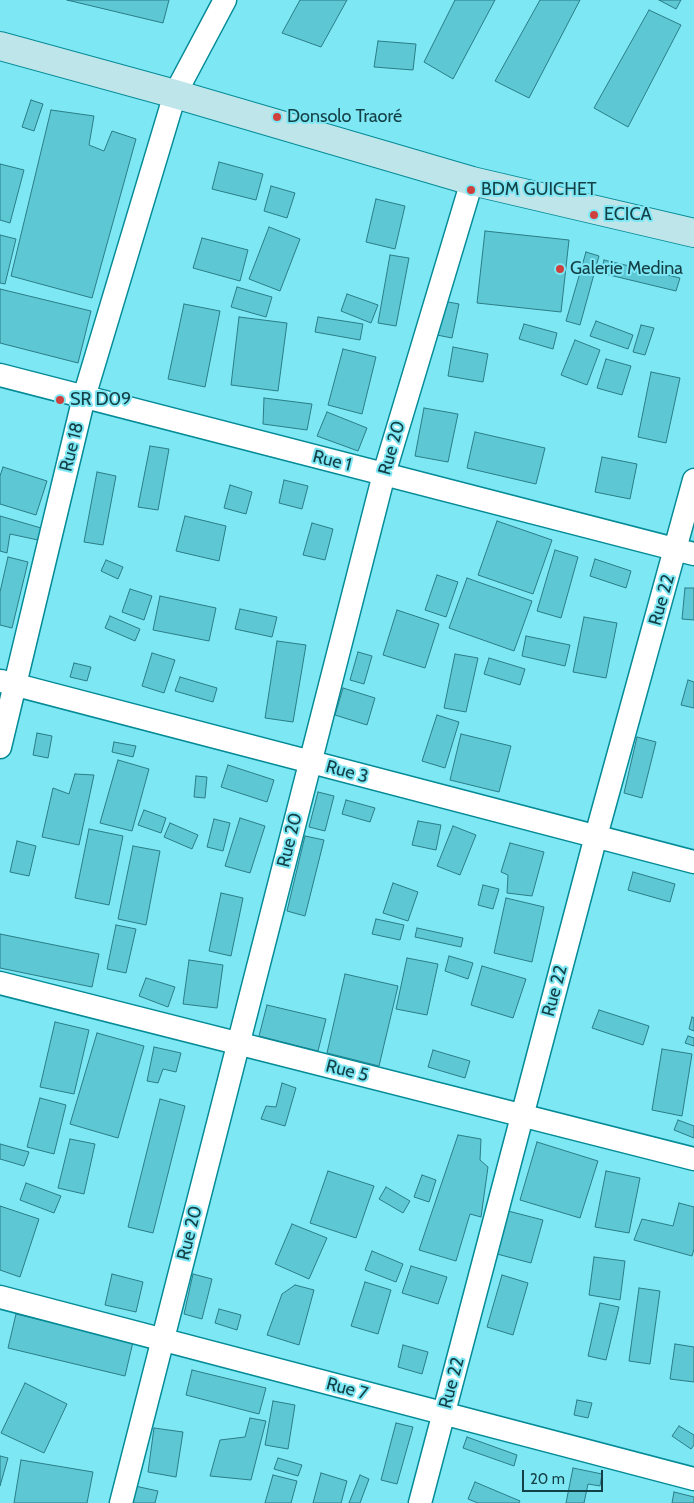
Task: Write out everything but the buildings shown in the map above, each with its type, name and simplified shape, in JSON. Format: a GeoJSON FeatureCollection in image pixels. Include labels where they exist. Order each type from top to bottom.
{"type":"FeatureCollection","features":[{"type":"Feature","properties":{"kind":"main road"},"geometry":{"type":"LineString","coordinates":[[0,46],[175,94],[472,181],[694,233]]}},
{"type":"Feature","properties":{"kind":"street","name":"Rue 18"},"geometry":{"type":"LineString","coordinates":[[0,747],[8,683],[84,397],[175,94],[225,0]]}},
{"type":"Feature","properties":{"kind":"street","name":"Rue 20"},"geometry":{"type":"LineString","coordinates":[[121,1503],[384,474],[472,181]]}},
{"type":"Feature","properties":{"kind":"street","name":"Rue 1"},"geometry":{"type":"LineString","coordinates":[[0,375],[685,552]]}},
{"type":"Feature","properties":{"kind":"street","name":"Rue 22"},"geometry":{"type":"LineString","coordinates":[[420,1503],[596,836],[685,552],[694,480]]}},
{"type":"Feature","properties":{"kind":"street","name":"Rue 3"},"geometry":{"type":"LineString","coordinates":[[8,683],[694,862]]}},
{"type":"Feature","properties":{"kind":"street","name":"Rue 5"},"geometry":{"type":"LineString","coordinates":[[0,983],[694,1159]]}},
{"type":"Feature","properties":{"kind":"street","name":"Rue 7"},"geometry":{"type":"LineString","coordinates":[[0,1297],[694,1479]]}},
{"type":"Feature","properties":{"kind":"place","name":"Donsolo Traoré"},"geometry":{"type":"Point","coordinates":[277,117]}},
{"type":"Feature","properties":{"kind":"place","name":"BDM GUICHET"},"geometry":{"type":"Point","coordinates":[471,190]}},
{"type":"Feature","properties":{"kind":"place","name":"ECICA"},"geometry":{"type":"Point","coordinates":[594,215]}},
{"type":"Feature","properties":{"kind":"place","name":"Galerie Medina"},"geometry":{"type":"Point","coordinates":[560,269]}},
{"type":"Feature","properties":{"kind":"place","name":"SR D09"},"geometry":{"type":"Point","coordinates":[60,400]}}]}
